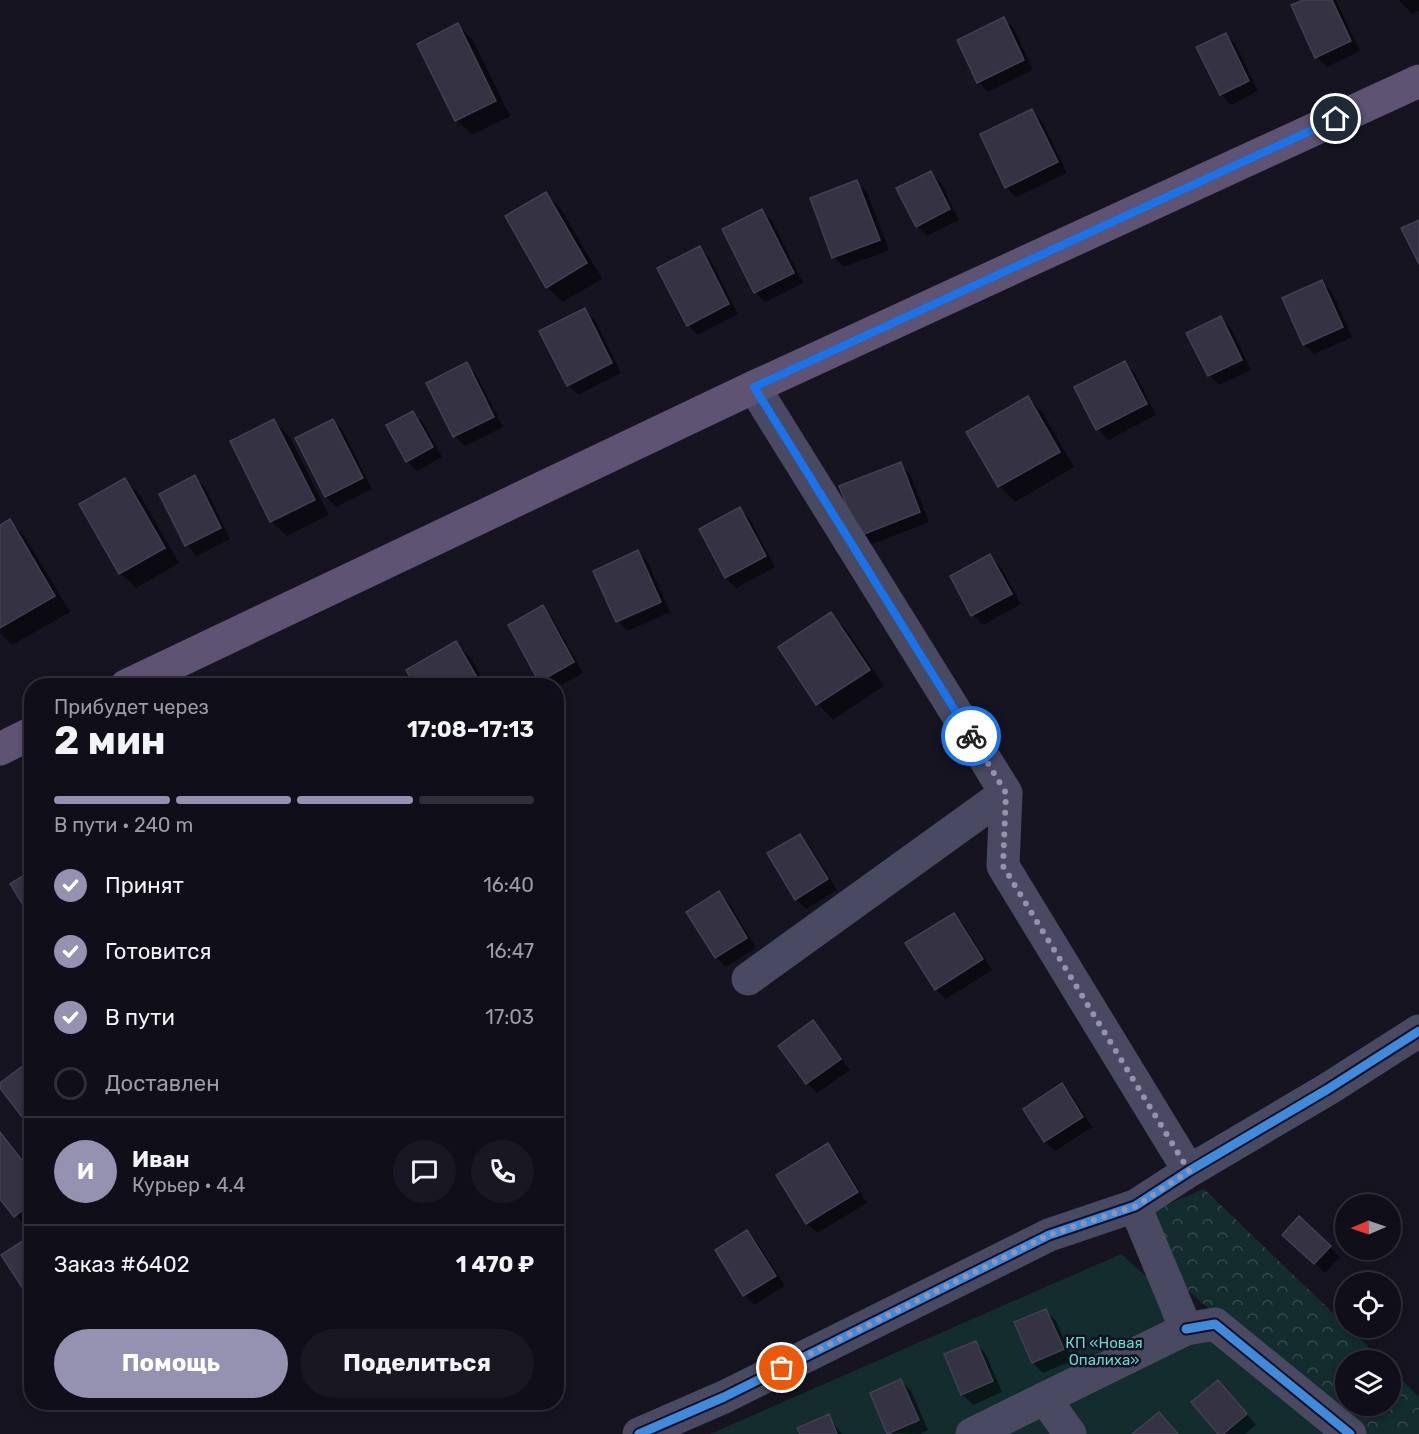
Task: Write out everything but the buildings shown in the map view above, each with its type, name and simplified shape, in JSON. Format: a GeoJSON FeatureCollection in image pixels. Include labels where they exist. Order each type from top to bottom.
{"type":"FeatureCollection","features":[{"type":"Feature","properties":{"kind":"main road"},"geometry":{"type":"LineString","coordinates":[[143,678],[754,387],[1419,81]]}},
{"type":"Feature","properties":{"kind":"main road"},"geometry":{"type":"LineString","coordinates":[[0,749],[24,737]]}},
{"type":"Feature","properties":{"kind":"street"},"geometry":{"type":"LineString","coordinates":[[754,387],[1006,793],[1003,866],[1189,1171]]}},
{"type":"Feature","properties":{"kind":"street"},"geometry":{"type":"LineString","coordinates":[[748,979],[1006,793]]}},
{"type":"Feature","properties":{"kind":"street"},"geometry":{"type":"LineString","coordinates":[[639,1434],[724,1397],[1049,1235],[1136,1206],[1189,1171],[1328,1089],[1419,1031]]}},
{"type":"Feature","properties":{"kind":"street"},"geometry":{"type":"LineString","coordinates":[[1136,1206],[1186,1329]]}},
{"type":"Feature","properties":{"kind":"street"},"geometry":{"type":"LineString","coordinates":[[972,1434],[1046,1400],[1186,1329],[1215,1324],[1350,1434]]}},
{"type":"Feature","properties":{"kind":"street"},"geometry":{"type":"LineString","coordinates":[[1046,1400],[1070,1434]]}},
{"type":"Feature","properties":{"kind":"green space"},"geometry":{"type":"Polygon","coordinates":[[[1204,1189],[1335,1315],[1335,1338],[1359,1338],[1372,1350],[1335,1350],[1335,1416],[1401,1416],[1401,1379],[1419,1397],[1419,1434],[1354,1434],[1155,1262],[1156,1209],[1204,1189]]]}},
{"type":"Feature","properties":{"kind":"green space","name":"КП «Новая Опалиха»"},"geometry":{"type":"Polygon","coordinates":[[[1121,1254],[1328,1434],[710,1434],[1121,1254]]]}},
{"type":"Feature","properties":{"kind":"cycle path"},"geometry":{"type":"LineString","coordinates":[[639,1434],[724,1397],[1049,1235],[1135,1206],[1419,1031]]}},
{"type":"Feature","properties":{"kind":"cycle path"},"geometry":{"type":"LineString","coordinates":[[1186,1329],[1215,1324],[1350,1434]]}},
{"type":"Feature","properties":{"kind":"way so far"},"geometry":{"type":"LineString","coordinates":[[782,1368],[1049,1235],[1136,1206],[1189,1171],[1003,866],[1006,793],[971,736]]}},
{"type":"Feature","properties":{"kind":"route"},"geometry":{"type":"LineString","coordinates":[[971,736],[754,387],[1336,119]]}}]}
